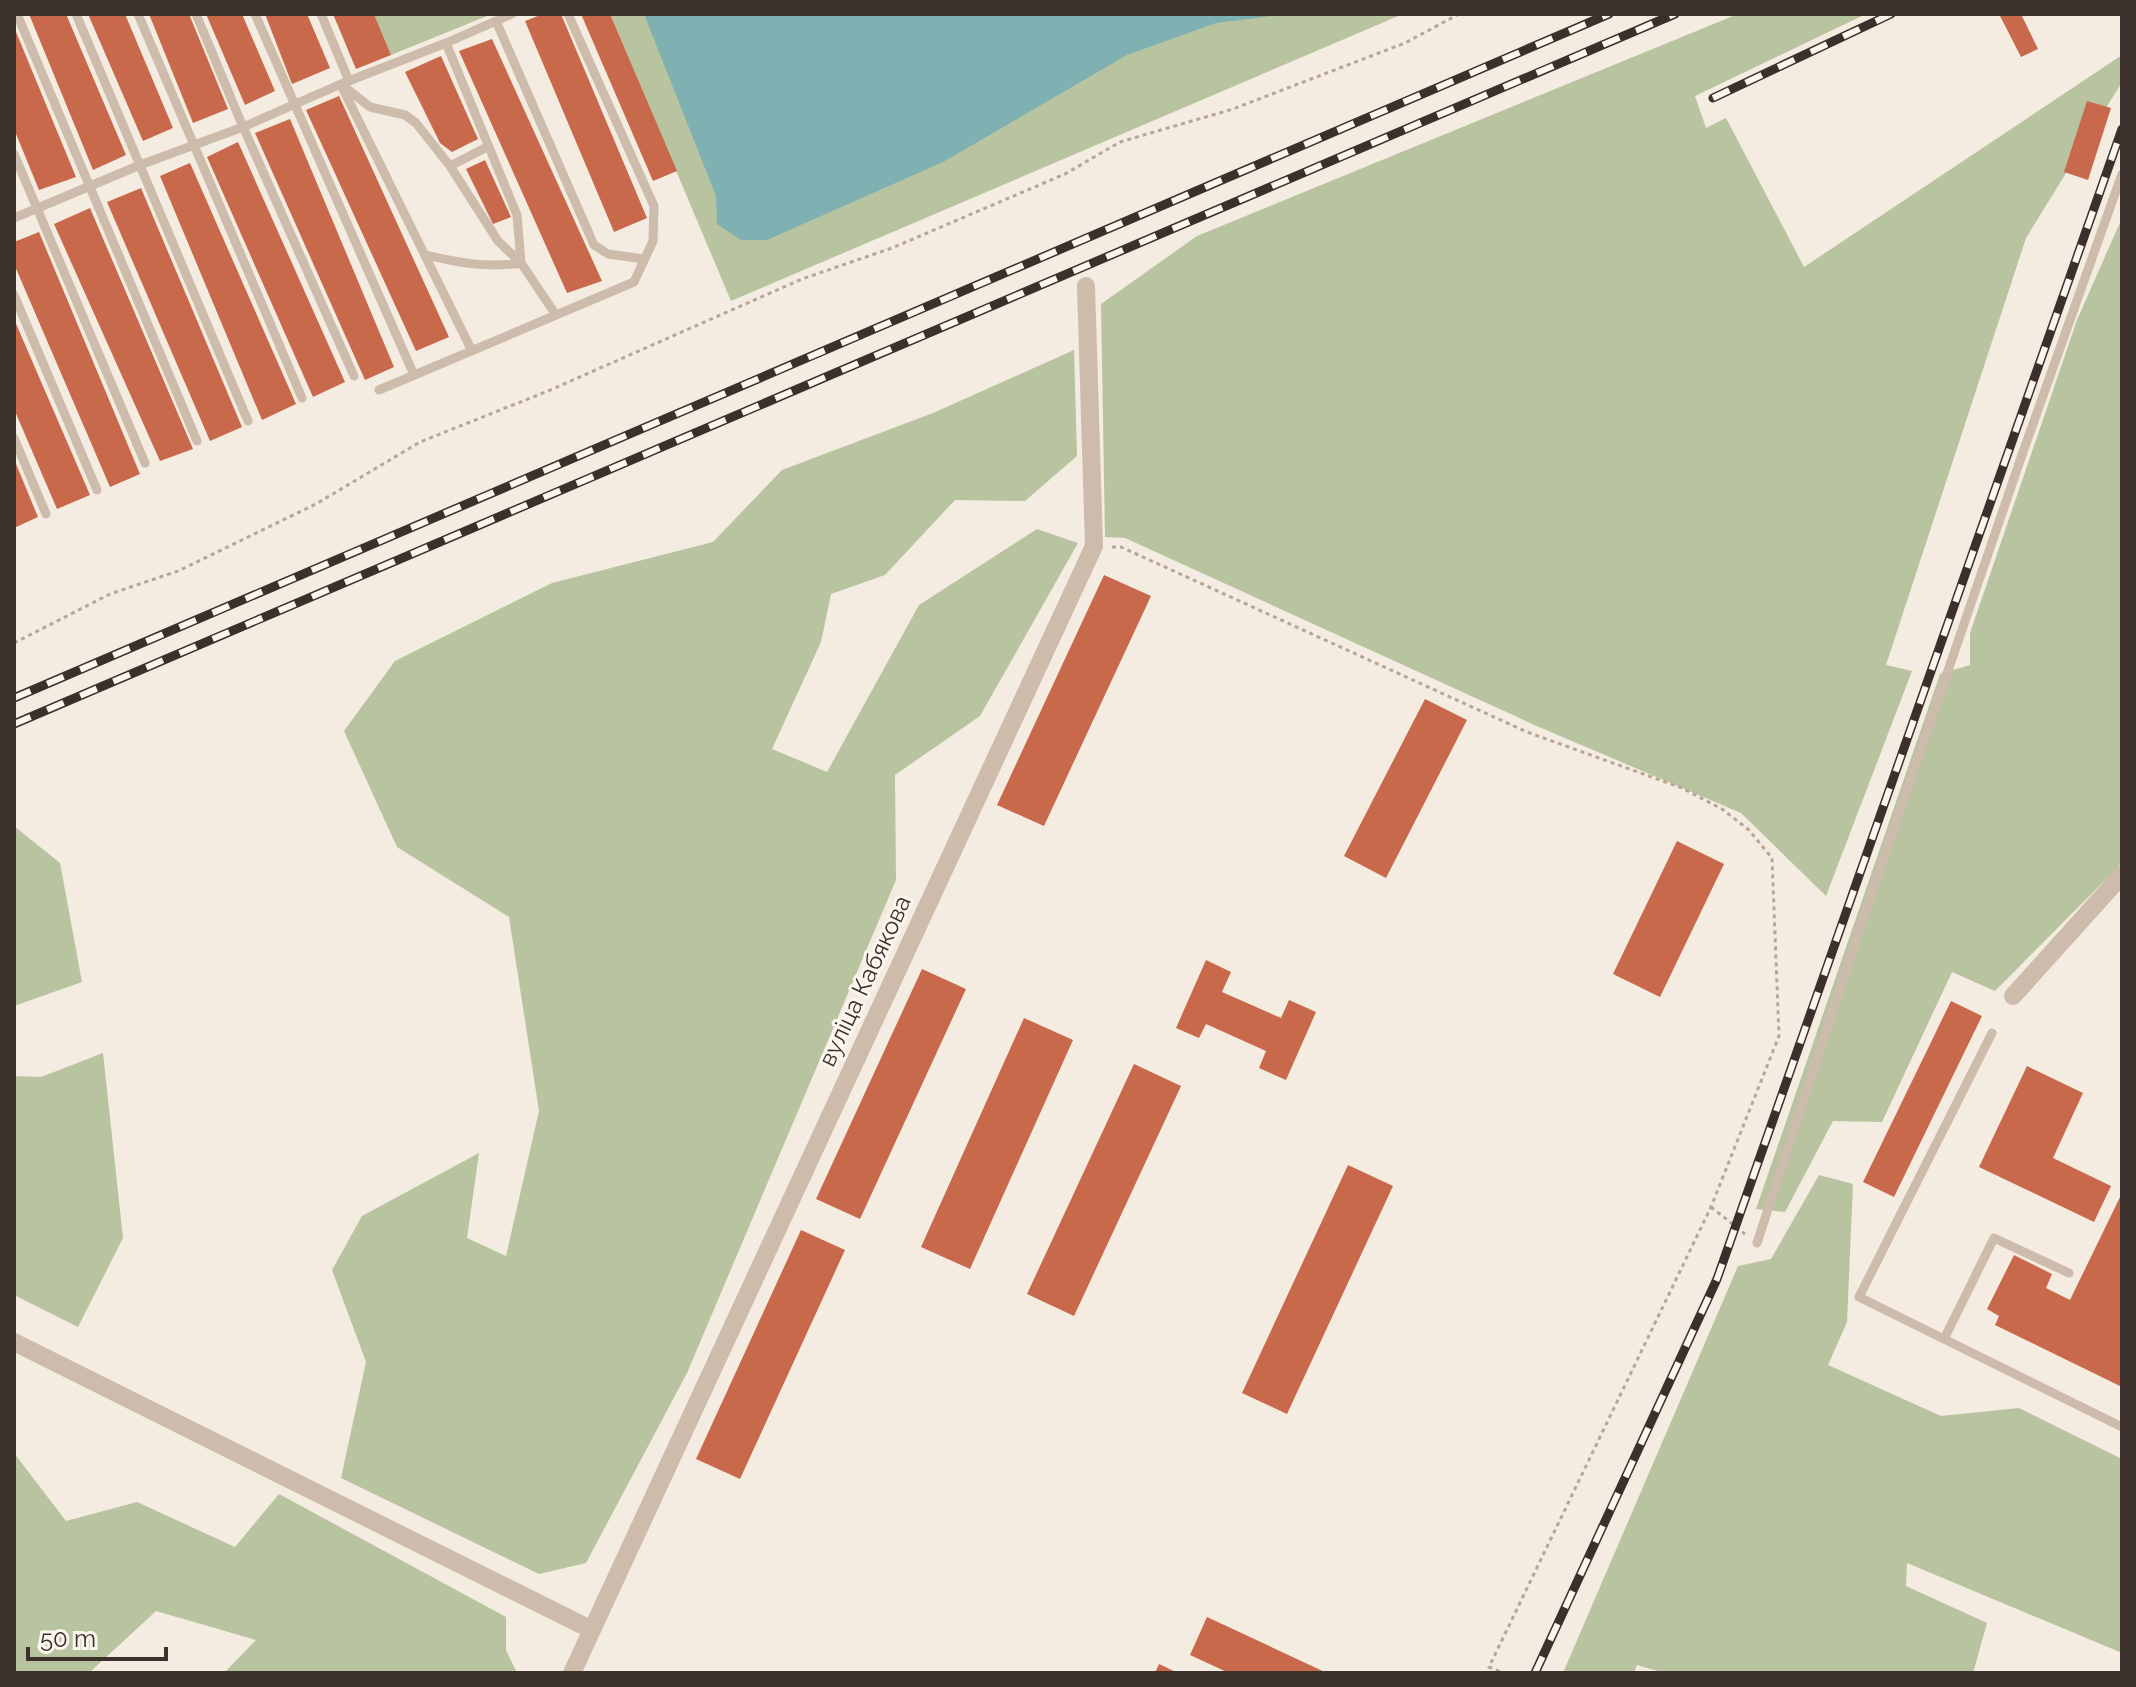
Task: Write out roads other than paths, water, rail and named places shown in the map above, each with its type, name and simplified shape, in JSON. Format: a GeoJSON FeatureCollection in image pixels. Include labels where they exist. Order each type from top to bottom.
{"type":"FeatureCollection","features":[{"type":"Feature","properties":{"kind":"street","name":"вуліца Кабякова"},"geometry":{"type":"LineString","coordinates":[[572,1673],[1094,546],[1086,286]]}},
{"type":"Feature","properties":{"kind":"street"},"geometry":{"type":"LineString","coordinates":[[2013,996],[2122,875]]}},
{"type":"Feature","properties":{"kind":"street"},"geometry":{"type":"LineString","coordinates":[[14,1342],[592,1630]]}},
{"type":"Feature","properties":{"kind":"lane"},"geometry":{"type":"LineString","coordinates":[[17,14],[197,441]]}},
{"type":"Feature","properties":{"kind":"lane"},"geometry":{"type":"LineString","coordinates":[[76,14],[248,421]]}},
{"type":"Feature","properties":{"kind":"lane"},"geometry":{"type":"LineString","coordinates":[[138,14],[302,398]]}},
{"type":"Feature","properties":{"kind":"lane"},"geometry":{"type":"LineString","coordinates":[[196,14],[354,376]]}},
{"type":"Feature","properties":{"kind":"lane"},"geometry":{"type":"LineString","coordinates":[[255,14],[414,375]]}},
{"type":"Feature","properties":{"kind":"lane"},"geometry":{"type":"LineString","coordinates":[[321,14],[345,82],[472,351]]}},
{"type":"Feature","properties":{"kind":"lane"},"geometry":{"type":"LineString","coordinates":[[14,218],[140,165],[243,127],[512,14]]}},
{"type":"Feature","properties":{"kind":"lane"},"geometry":{"type":"LineString","coordinates":[[379,390],[634,282],[653,241],[654,206],[568,14]]}},
{"type":"Feature","properties":{"kind":"lane"},"geometry":{"type":"LineString","coordinates":[[496,21],[594,245],[608,254],[644,259]]}},
{"type":"Feature","properties":{"kind":"lane"},"geometry":{"type":"LineString","coordinates":[[446,43],[517,215],[521,263]]}},
{"type":"Feature","properties":{"kind":"lane"},"geometry":{"type":"LineString","coordinates":[[345,82],[370,107],[405,115],[416,123],[450,166],[498,241],[521,263],[556,315]]}},
{"type":"Feature","properties":{"kind":"lane"},"geometry":{"type":"LineString","coordinates":[[450,166],[489,146]]}},
{"type":"Feature","properties":{"kind":"lane"},"geometry":{"type":"LineString","coordinates":[[14,154],[145,463]]}},
{"type":"Feature","properties":{"kind":"lane"},"geometry":{"type":"LineString","coordinates":[[1757,1243],[1881,867],[2122,174]]}},
{"type":"Feature","properties":{"kind":"lane"},"geometry":{"type":"LineString","coordinates":[[426,255],[465,265],[495,267],[521,263]]}},
{"type":"Feature","properties":{"kind":"lane"},"geometry":{"type":"LineString","coordinates":[[14,295],[97,490]]}},
{"type":"Feature","properties":{"kind":"lane"},"geometry":{"type":"LineString","coordinates":[[14,438],[46,514]]}},
{"type":"Feature","properties":{"kind":"lane"},"geometry":{"type":"LineString","coordinates":[[1992,1033],[1859,1297],[2122,1427]]}},
{"type":"Feature","properties":{"kind":"lane"},"geometry":{"type":"LineString","coordinates":[[1944,1339],[1994,1238],[2069,1273]]}},
{"type":"Feature","properties":{"kind":"water"},"geometry":{"type":"Polygon","coordinates":[[[644,14],[1287,14],[1216,23],[1127,55],[943,162],[767,240],[741,240],[717,224],[716,196],[644,14]]]}},
{"type":"Feature","properties":{"kind":"railway"},"geometry":{"type":"LineString","coordinates":[[14,698],[1609,14]]}},
{"type":"Feature","properties":{"kind":"railway"},"geometry":{"type":"LineString","coordinates":[[14,724],[1675,14]]}},
{"type":"Feature","properties":{"kind":"railway"},"geometry":{"type":"LineString","coordinates":[[1713,98],[1891,14]]}},
{"type":"Feature","properties":{"kind":"railway"},"geometry":{"type":"LineString","coordinates":[[1535,1673],[1717,1279],[2122,129]]}}]}
